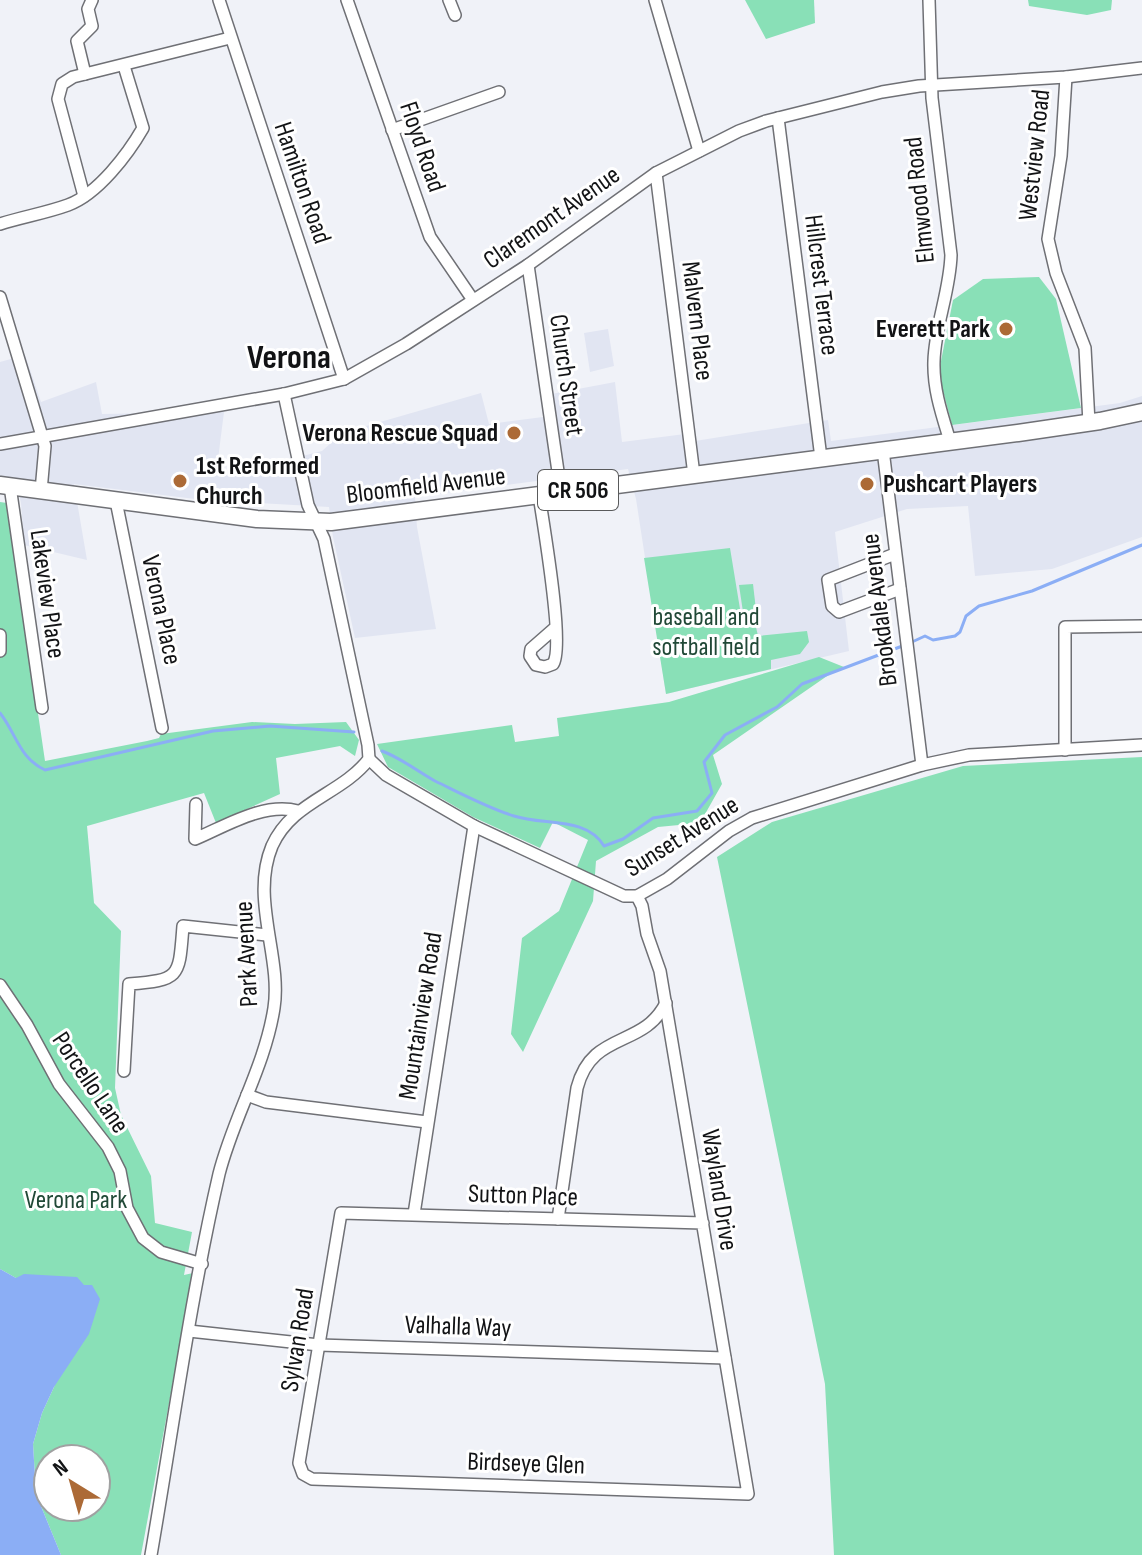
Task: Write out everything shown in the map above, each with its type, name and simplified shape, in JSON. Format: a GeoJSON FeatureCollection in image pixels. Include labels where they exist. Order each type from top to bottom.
{"type":"FeatureCollection","features":[{"type":"Feature","properties":{"kind":"main road","name":"Bloomfield Avenue"},"geometry":{"type":"LineString","coordinates":[[5,486],[257,519],[316,522],[369,518],[1089,423],[1142,412]]}},
{"type":"Feature","properties":{"kind":"street"},"geometry":{"type":"LineString","coordinates":[[85,74],[77,41],[92,26],[88,9],[92,0]]}},
{"type":"Feature","properties":{"kind":"street","name":"Hamilton Road"},"geometry":{"type":"LineString","coordinates":[[219,0],[344,379]]}},
{"type":"Feature","properties":{"kind":"street","name":"Floyd Road"},"geometry":{"type":"LineString","coordinates":[[347,0],[430,237],[473,300]]}},
{"type":"Feature","properties":{"kind":"street"},"geometry":{"type":"LineString","coordinates":[[449,0],[455,15]]}},
{"type":"Feature","properties":{"kind":"street"},"geometry":{"type":"LineString","coordinates":[[655,0],[699,151]]}},
{"type":"Feature","properties":{"kind":"street","name":"Elmwood Road"},"geometry":{"type":"LineString","coordinates":[[929,0],[931,86],[951,255],[936,341],[934,373],[936,393],[950,441]]}},
{"type":"Feature","properties":{"kind":"street"},"geometry":{"type":"LineString","coordinates":[[84,196],[58,95],[65,81],[230,38]]}},
{"type":"Feature","properties":{"kind":"street"},"geometry":{"type":"LineString","coordinates":[[0,224],[71,204],[84,196],[120,161],[143,128],[124,66]]}},
{"type":"Feature","properties":{"kind":"street","name":"Claremont Avenue"},"geometry":{"type":"LineString","coordinates":[[0,444],[284,394],[344,379],[406,344],[528,265],[656,173],[739,131],[778,118],[882,92],[1142,68]]}},
{"type":"Feature","properties":{"kind":"street","name":"Westview Road"},"geometry":{"type":"LineString","coordinates":[[1066,77],[1061,156],[1048,239],[1056,273],[1085,348],[1089,423]]}},
{"type":"Feature","properties":{"kind":"street"},"geometry":{"type":"LineString","coordinates":[[392,130],[499,92]]}},
{"type":"Feature","properties":{"kind":"street","name":"Hillcrest Terrace"},"geometry":{"type":"LineString","coordinates":[[778,118],[821,458]]}},
{"type":"Feature","properties":{"kind":"street","name":"Malvern Place"},"geometry":{"type":"LineString","coordinates":[[656,173],[694,475]]}},
{"type":"Feature","properties":{"kind":"street","name":"Church Street"},"geometry":{"type":"LineString","coordinates":[[528,265],[561,492]]}},
{"type":"Feature","properties":{"kind":"street"},"geometry":{"type":"LineString","coordinates":[[0,297],[43,435],[41,491]]}},
{"type":"Feature","properties":{"kind":"street"},"geometry":{"type":"LineString","coordinates":[[284,394],[308,505],[324,539],[369,759]]}},
{"type":"Feature","properties":{"kind":"street","name":"Brookdale Avenue"},"geometry":{"type":"LineString","coordinates":[[883,450],[922,765]]}},
{"type":"Feature","properties":{"kind":"street","name":"Lakeview Place"},"geometry":{"type":"LineString","coordinates":[[5,486],[42,708]]}},
{"type":"Feature","properties":{"kind":"street"},"geometry":{"type":"LineString","coordinates":[[539,495],[555,628]]}},
{"type":"Feature","properties":{"kind":"street","name":"Verona Place"},"geometry":{"type":"LineString","coordinates":[[116,501],[162,728]]}},
{"type":"Feature","properties":{"kind":"street"},"geometry":{"type":"LineString","coordinates":[[895,554],[828,580],[832,606],[842,612],[900,589]]}},
{"type":"Feature","properties":{"kind":"street"},"geometry":{"type":"LineString","coordinates":[[1065,750],[1065,627],[1142,626]]}},
{"type":"Feature","properties":{"kind":"street"},"geometry":{"type":"LineString","coordinates":[[0,635],[0,651]]}},
{"type":"Feature","properties":{"kind":"street","name":"Sunset Avenue"},"geometry":{"type":"LineString","coordinates":[[369,759],[386,775],[474,826],[624,896],[639,900],[729,831],[752,818],[922,765],[969,755],[1142,745]]}},
{"type":"Feature","properties":{"kind":"street","name":"Park Avenue"},"geometry":{"type":"LineString","coordinates":[[151,1555],[220,1172],[266,1043],[275,1005],[265,902],[267,863],[280,832],[298,811],[343,784],[359,772],[369,759]]}},
{"type":"Feature","properties":{"kind":"street"},"geometry":{"type":"LineString","coordinates":[[196,804],[195,839],[254,814],[278,809],[298,811]]}},
{"type":"Feature","properties":{"kind":"street","name":"Mountainview Road"},"geometry":{"type":"LineString","coordinates":[[414,1214],[474,826]]}},
{"type":"Feature","properties":{"kind":"street","name":"Wayland Drive"},"geometry":{"type":"LineString","coordinates":[[639,900],[666,1003],[748,1494]]}},
{"type":"Feature","properties":{"kind":"street"},"geometry":{"type":"LineString","coordinates":[[124,1071],[129,984],[165,981],[177,970],[181,959],[183,926],[267,935]]}},
{"type":"Feature","properties":{"kind":"street","name":"Porcello Lane"},"geometry":{"type":"LineString","coordinates":[[0,985],[27,1025],[59,1084],[108,1147],[120,1171],[127,1208],[143,1238],[161,1252],[202,1264]]}},
{"type":"Feature","properties":{"kind":"street"},"geometry":{"type":"LineString","coordinates":[[558,1219],[577,1088],[585,1067],[607,1045],[647,1028],[666,1003]]}},
{"type":"Feature","properties":{"kind":"street"},"geometry":{"type":"LineString","coordinates":[[247,1095],[266,1102],[427,1122]]}},
{"type":"Feature","properties":{"kind":"street","name":"Sutton Place"},"geometry":{"type":"LineString","coordinates":[[341,1213],[703,1223]]}},
{"type":"Feature","properties":{"kind":"street","name":"Sylvan Road"},"geometry":{"type":"LineString","coordinates":[[303,1474],[299,1463],[341,1213]]}},
{"type":"Feature","properties":{"kind":"street","name":"Valhalla Way"},"geometry":{"type":"LineString","coordinates":[[189,1331],[319,1345],[725,1358]]}},
{"type":"Feature","properties":{"kind":"street","name":"Birdseye Glen"},"geometry":{"type":"LineString","coordinates":[[303,1474],[312,1479],[748,1494]]}},
{"type":"Feature","properties":{"kind":"shaded area"},"geometry":{"type":"Polygon","coordinates":[[[608,329],[614,366],[590,372],[584,333],[608,329]]]}},
{"type":"Feature","properties":{"kind":"shaded area"},"geometry":{"type":"Polygon","coordinates":[[[25,355],[41,402],[96,382],[102,414],[224,412],[217,467],[227,470],[322,451],[342,433],[481,393],[489,424],[543,417],[541,396],[615,382],[622,442],[693,433],[695,441],[828,420],[831,441],[1120,403],[1142,396],[1142,537],[1052,569],[975,576],[968,506],[907,509],[835,532],[849,651],[666,694],[636,499],[628,469],[415,497],[417,527],[436,629],[355,638],[329,507],[203,500],[74,484],[87,560],[24,545],[21,503],[15,478],[0,476],[0,362],[25,355]]]}},
{"type":"Feature","properties":{"kind":"green space"},"geometry":{"type":"Polygon","coordinates":[[[745,0],[814,0],[815,23],[766,39],[745,0]]]}},
{"type":"Feature","properties":{"kind":"green space"},"geometry":{"type":"Polygon","coordinates":[[[1028,0],[1112,0],[1111,10],[1087,15],[1029,6],[1028,0]]]}},
{"type":"Feature","properties":{"kind":"green space"},"geometry":{"type":"Polygon","coordinates":[[[1039,277],[1056,299],[1081,408],[952,425],[940,366],[953,300],[983,279],[1039,277]]]}},
{"type":"Feature","properties":{"kind":"green space","name":"Verona Park"},"geometry":{"type":"Polygon","coordinates":[[[0,502],[7,503],[45,761],[147,741],[159,738],[161,734],[252,722],[346,722],[359,740],[355,756],[340,746],[276,758],[280,794],[216,823],[204,793],[87,826],[94,903],[121,931],[115,1088],[121,1115],[151,1176],[155,1223],[192,1232],[184,1275],[193,1273],[141,1555],[61,1555],[48,1523],[112,1523],[112,1443],[33,1443],[54,1387],[84,1285],[16,1278],[0,1269],[0,502]]]}},
{"type":"Feature","properties":{"kind":"green space","name":"baseball and softball field"},"geometry":{"type":"Polygon","coordinates":[[[730,548],[741,615],[758,613],[758,636],[807,631],[809,642],[800,654],[771,660],[771,669],[666,694],[644,558],[730,548]]]}},
{"type":"Feature","properties":{"kind":"green space"},"geometry":{"type":"Polygon","coordinates":[[[753,584],[756,610],[743,612],[739,585],[753,584]]]}},
{"type":"Feature","properties":{"kind":"green space"},"geometry":{"type":"Polygon","coordinates":[[[819,657],[844,667],[713,755],[722,784],[700,823],[658,827],[596,861],[593,901],[523,1052],[511,1034],[522,938],[559,911],[588,840],[553,822],[540,848],[473,817],[388,767],[377,744],[512,725],[515,742],[559,736],[557,718],[669,702],[819,657]]]}},
{"type":"Feature","properties":{"kind":"green space"},"geometry":{"type":"Polygon","coordinates":[[[1142,757],[1142,1555],[834,1555],[825,1384],[717,857],[772,822],[963,766],[1142,757]]]}},
{"type":"Feature","properties":{"kind":"water"},"geometry":{"type":"Polygon","coordinates":[[[0,1269],[16,1278],[24,1274],[77,1277],[84,1285],[92,1285],[100,1299],[89,1334],[54,1387],[32,1443],[32,1523],[48,1523],[61,1555],[0,1555],[0,1269]]]}},
{"type":"Feature","properties":{"kind":"waterway"},"geometry":{"type":"LineString","coordinates":[[912,642],[925,636],[933,640],[955,636],[960,632],[966,616],[979,606],[1032,591],[1142,545]]}},
{"type":"Feature","properties":{"kind":"waterway"},"geometry":{"type":"LineString","coordinates":[[382,751],[484,805],[526,819],[576,826],[587,830],[604,846],[623,839],[653,818],[697,811],[712,793],[704,762],[725,735],[777,707],[802,684],[905,645]]}},
{"type":"Feature","properties":{"kind":"waterway"},"geometry":{"type":"LineString","coordinates":[[0,713],[29,759],[45,770],[213,731],[270,726],[354,732]]}},
{"type":"Feature","properties":{"kind":"place","name":"Everett Park"},"geometry":{"type":"Point","coordinates":[1006,329]}},
{"type":"Feature","properties":{"kind":"place","name":"Verona Rescue Squad"},"geometry":{"type":"Point","coordinates":[514,433]}},
{"type":"Feature","properties":{"kind":"place","name":"1st Reformed Church"},"geometry":{"type":"Point","coordinates":[180,481]}},
{"type":"Feature","properties":{"kind":"place","name":"Pushcart Players"},"geometry":{"type":"Point","coordinates":[867,484]}},
{"type":"Feature","properties":{"kind":"district","name":"Verona"},"geometry":{"type":"Point","coordinates":[289,357]}}]}
